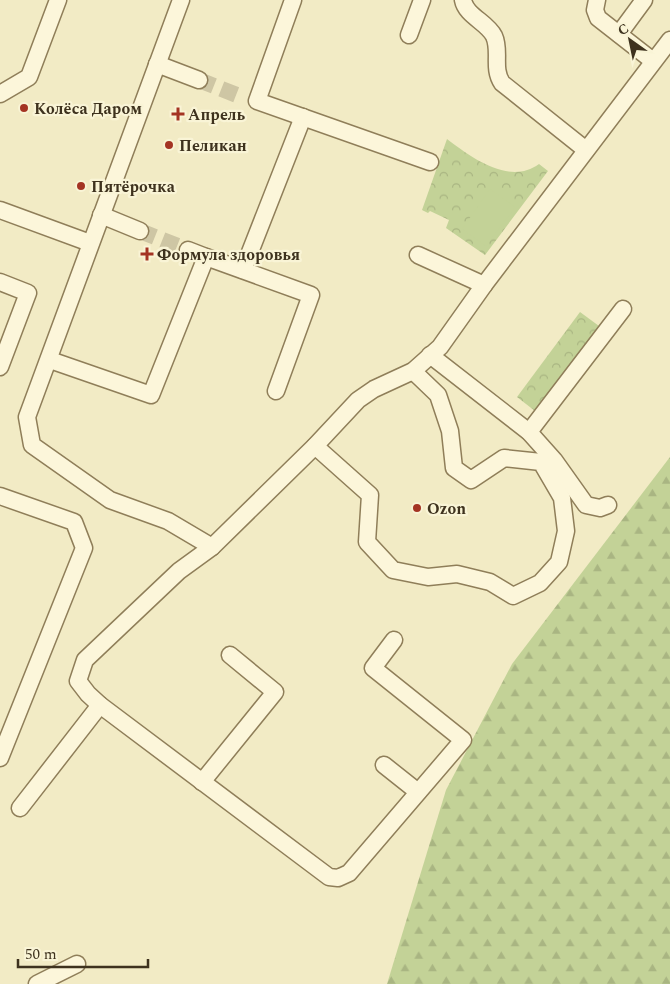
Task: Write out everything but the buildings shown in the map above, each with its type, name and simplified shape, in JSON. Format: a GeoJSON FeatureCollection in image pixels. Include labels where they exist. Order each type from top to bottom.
{"type":"FeatureCollection","features":[{"type":"Feature","properties":{"kind":"lane"},"geometry":{"type":"LineString","coordinates":[[0,94],[29,77],[58,0]]}},
{"type":"Feature","properties":{"kind":"lane"},"geometry":{"type":"LineString","coordinates":[[182,0],[90,243],[50,360],[27,418],[32,444],[110,500],[168,521],[212,547]]}},
{"type":"Feature","properties":{"kind":"lane"},"geometry":{"type":"LineString","coordinates":[[293,0],[249,99],[430,162]]}},
{"type":"Feature","properties":{"kind":"lane"},"geometry":{"type":"LineString","coordinates":[[409,35],[422,0]]}},
{"type":"Feature","properties":{"kind":"lane"},"geometry":{"type":"LineString","coordinates":[[463,0],[467,10],[484,24],[494,37],[498,76],[502,83],[586,150]]}},
{"type":"Feature","properties":{"kind":"lane"},"geometry":{"type":"LineString","coordinates":[[598,0],[594,10],[598,18],[653,60]]}},
{"type":"Feature","properties":{"kind":"lane"},"geometry":{"type":"LineString","coordinates":[[619,34],[644,0]]}},
{"type":"Feature","properties":{"kind":"lane"},"geometry":{"type":"LineString","coordinates":[[394,640],[372,668],[462,740],[349,873],[338,878],[328,877],[100,705],[78,681],[85,660],[179,571],[212,547],[365,394],[413,371],[440,346],[653,60],[670,40]]}},
{"type":"Feature","properties":{"kind":"lane"},"geometry":{"type":"LineString","coordinates":[[157,64],[199,80]]}},
{"type":"Feature","properties":{"kind":"lane"},"geometry":{"type":"LineString","coordinates":[[243,270],[303,117]]}},
{"type":"Feature","properties":{"kind":"lane"},"geometry":{"type":"LineString","coordinates":[[0,210],[90,243]]}},
{"type":"Feature","properties":{"kind":"lane"},"geometry":{"type":"LineString","coordinates":[[101,215],[140,231]]}},
{"type":"Feature","properties":{"kind":"lane"},"geometry":{"type":"LineString","coordinates":[[188,250],[311,295],[276,391]]}},
{"type":"Feature","properties":{"kind":"lane"},"geometry":{"type":"LineString","coordinates":[[418,255],[484,285]]}},
{"type":"Feature","properties":{"kind":"lane"},"geometry":{"type":"LineString","coordinates":[[50,360],[151,396],[206,257]]}},
{"type":"Feature","properties":{"kind":"lane"},"geometry":{"type":"LineString","coordinates":[[0,282],[28,293],[0,368]]}},
{"type":"Feature","properties":{"kind":"lane"},"geometry":{"type":"LineString","coordinates":[[529,432],[622,309]]}},
{"type":"Feature","properties":{"kind":"lane"},"geometry":{"type":"LineString","coordinates":[[430,355],[529,432],[554,460],[586,505],[600,508],[608,505]]}},
{"type":"Feature","properties":{"kind":"lane"},"geometry":{"type":"LineString","coordinates":[[315,446],[370,495],[367,542],[393,570],[428,577],[457,574],[490,582],[513,596],[540,583],[559,562],[566,531],[562,498],[541,462],[504,458],[471,480],[454,468],[450,431],[438,395],[413,371]]}},
{"type":"Feature","properties":{"kind":"lane"},"geometry":{"type":"LineString","coordinates":[[0,496],[74,522],[84,548],[0,758]]}},
{"type":"Feature","properties":{"kind":"lane"},"geometry":{"type":"LineString","coordinates":[[202,782],[275,692],[230,655]]}},
{"type":"Feature","properties":{"kind":"lane"},"geometry":{"type":"LineString","coordinates":[[20,808],[100,705]]}},
{"type":"Feature","properties":{"kind":"lane"},"geometry":{"type":"LineString","coordinates":[[384,765],[418,792]]}},
{"type":"Feature","properties":{"kind":"lane"},"geometry":{"type":"LineString","coordinates":[[37,984],[77,964]]}},
{"type":"Feature","properties":{"kind":"green space"},"geometry":{"type":"Polygon","coordinates":[[[447,139],[479,161],[503,171],[527,170],[539,164],[548,171],[485,255],[446,228],[449,220],[430,211],[428,213],[422,210],[447,139]]]}},
{"type":"Feature","properties":{"kind":"green space"},"geometry":{"type":"Polygon","coordinates":[[[490,189],[515,207],[486,246],[462,229],[490,189]]]}},
{"type":"Feature","properties":{"kind":"green space"},"geometry":{"type":"Polygon","coordinates":[[[580,312],[599,326],[535,411],[517,397],[580,312]]]}},
{"type":"Feature","properties":{"kind":"green space"},"geometry":{"type":"Polygon","coordinates":[[[670,457],[670,984],[387,984],[446,790],[512,664],[670,457]]]}},
{"type":"Feature","properties":{"kind":"tunnel"},"geometry":{"type":"LineString","coordinates":[[199,80],[242,97]]}},
{"type":"Feature","properties":{"kind":"tunnel"},"geometry":{"type":"LineString","coordinates":[[140,231],[188,250]]}},
{"type":"Feature","properties":{"kind":"place","name":"Колёса Даром"},"geometry":{"type":"Point","coordinates":[24,108]}},
{"type":"Feature","properties":{"kind":"place","name":"Апрель"},"geometry":{"type":"Point","coordinates":[178,114]}},
{"type":"Feature","properties":{"kind":"place","name":"Пеликан"},"geometry":{"type":"Point","coordinates":[169,145]}},
{"type":"Feature","properties":{"kind":"place","name":"Пятёрочка"},"geometry":{"type":"Point","coordinates":[81,186]}},
{"type":"Feature","properties":{"kind":"place","name":"Формула здоровья"},"geometry":{"type":"Point","coordinates":[147,254]}},
{"type":"Feature","properties":{"kind":"place","name":"Ozon"},"geometry":{"type":"Point","coordinates":[417,508]}}]}
